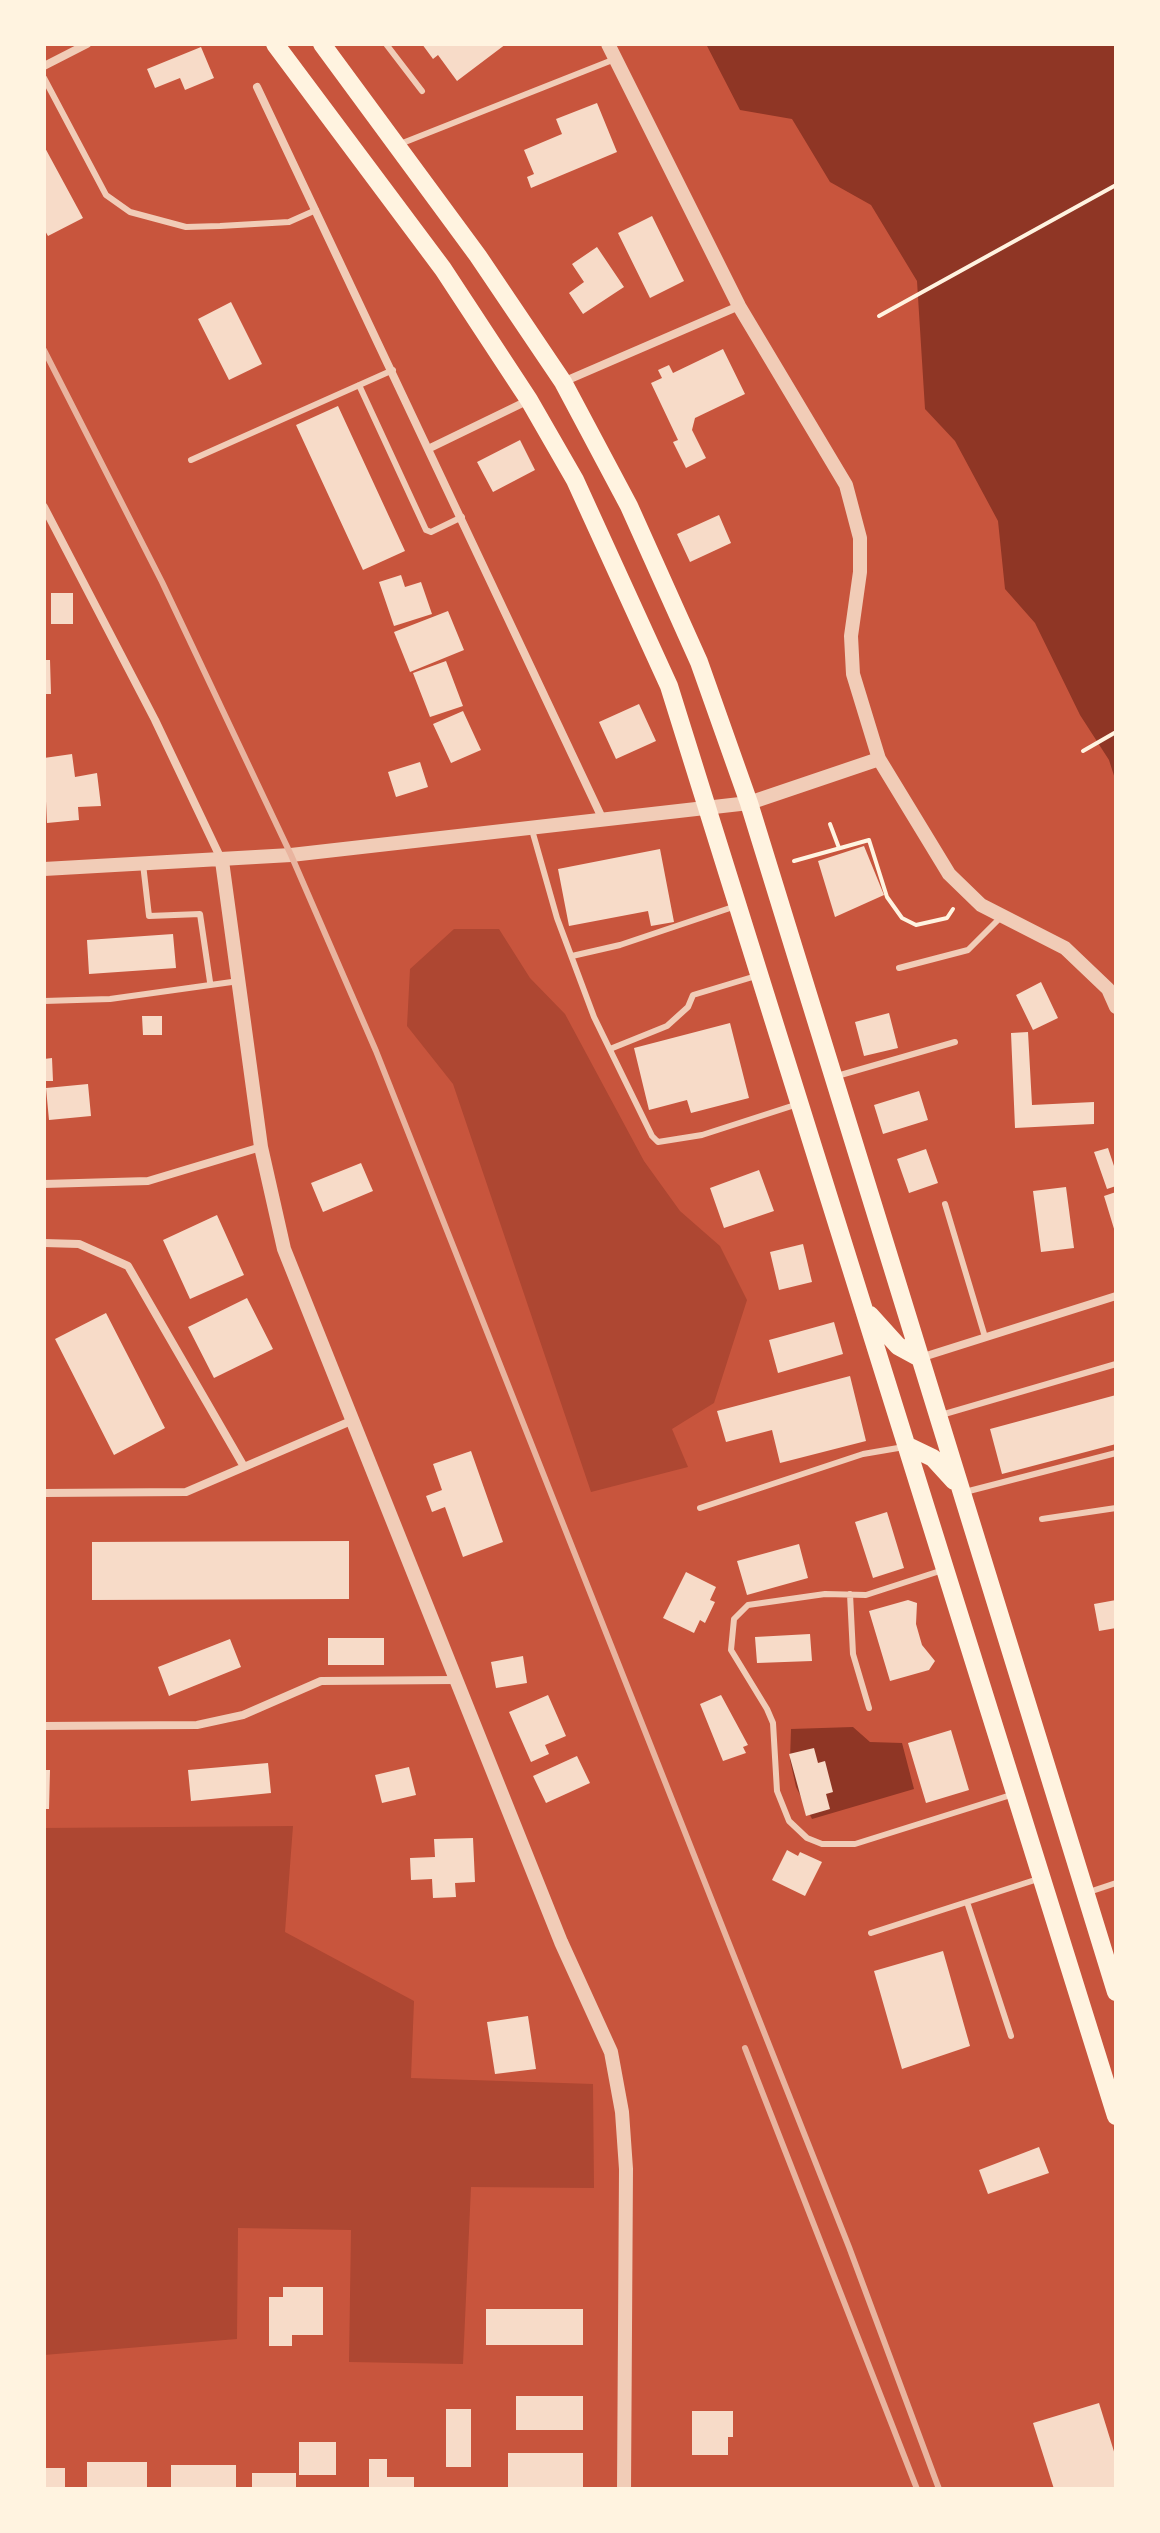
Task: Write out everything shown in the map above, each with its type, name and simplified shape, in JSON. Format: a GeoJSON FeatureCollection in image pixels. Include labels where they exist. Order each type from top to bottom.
{"type":"FeatureCollection","features":[{"type":"Feature","properties":{"kind":"main road"},"geometry":{"type":"LineString","coordinates":[[275,44],[443,269],[529,400],[575,480],[669,686],[1116,2116]]}},
{"type":"Feature","properties":{"kind":"main road"},"geometry":{"type":"LineString","coordinates":[[322,44],[478,256],[563,382],[629,506],[699,662],[749,803],[1116,1992]]}},
{"type":"Feature","properties":{"kind":"main road"},"geometry":{"type":"LineString","coordinates":[[865,1310],[898,1346],[920,1358]]}},
{"type":"Feature","properties":{"kind":"main road"},"geometry":{"type":"LineString","coordinates":[[908,1446],[933,1458],[960,1489]]}},
{"type":"Feature","properties":{"kind":"street"},"geometry":{"type":"LineString","coordinates":[[44,66],[87,44]]}},
{"type":"Feature","properties":{"kind":"street"},"geometry":{"type":"LineString","coordinates":[[608,44],[739,306],[846,485],[860,538],[860,572],[851,636],[853,674],[879,759],[949,874],[981,905],[1065,948],[1108,989],[1116,1007]]}},
{"type":"Feature","properties":{"kind":"street"},"geometry":{"type":"LineString","coordinates":[[257,87],[604,821]]}},
{"type":"Feature","properties":{"kind":"street"},"geometry":{"type":"LineString","coordinates":[[563,382],[739,306]]}},
{"type":"Feature","properties":{"kind":"street"},"geometry":{"type":"LineString","coordinates":[[430,448],[529,400]]}},
{"type":"Feature","properties":{"kind":"street"},"geometry":{"type":"LineString","coordinates":[[44,507],[155,720],[222,861],[261,1147],[284,1249],[561,1942],[611,2052],[622,2112],[626,2169],[624,2489]]}},
{"type":"Feature","properties":{"kind":"street"},"geometry":{"type":"LineString","coordinates":[[44,869],[222,861],[532,830],[749,803],[879,759]]}},
{"type":"Feature","properties":{"kind":"street"},"geometry":{"type":"LineString","coordinates":[[44,1184],[148,1181],[261,1147]]}},
{"type":"Feature","properties":{"kind":"street"},"geometry":{"type":"LineString","coordinates":[[44,1243],[79,1244],[128,1266],[243,1465]]}},
{"type":"Feature","properties":{"kind":"street"},"geometry":{"type":"LineString","coordinates":[[920,1358],[1116,1296]]}},
{"type":"Feature","properties":{"kind":"street"},"geometry":{"type":"LineString","coordinates":[[44,1493],[186,1492],[351,1421]]}},
{"type":"Feature","properties":{"kind":"street"},"geometry":{"type":"LineString","coordinates":[[44,1726],[197,1725],[243,1715],[321,1681],[455,1680]]}},
{"type":"Feature","properties":{"kind":"lane"},"geometry":{"type":"LineString","coordinates":[[386,44],[422,91]]}},
{"type":"Feature","properties":{"kind":"lane"},"geometry":{"type":"LineString","coordinates":[[397,145],[615,59]]}},
{"type":"Feature","properties":{"kind":"lane"},"geometry":{"type":"LineString","coordinates":[[44,78],[106,195],[130,212],[151,221],[209,227],[289,222],[316,210]]}},
{"type":"Feature","properties":{"kind":"lane"},"geometry":{"type":"LineString","coordinates":[[191,460],[393,370]]}},
{"type":"Feature","properties":{"kind":"lane"},"geometry":{"type":"LineString","coordinates":[[359,385],[426,530],[431,532],[462,517]]}},
{"type":"Feature","properties":{"kind":"lane"},"geometry":{"type":"LineString","coordinates":[[532,830],[572,956],[639,1114],[658,1142],[702,1135],[801,1102]]}},
{"type":"Feature","properties":{"kind":"lane"},"geometry":{"type":"LineString","coordinates":[[143,864],[149,916],[200,914],[210,982]]}},
{"type":"Feature","properties":{"kind":"lane"},"geometry":{"type":"LineString","coordinates":[[572,956],[620,945],[739,905]]}},
{"type":"Feature","properties":{"kind":"lane"},"geometry":{"type":"LineString","coordinates":[[899,968],[968,950],[1002,916]]}},
{"type":"Feature","properties":{"kind":"lane"},"geometry":{"type":"LineString","coordinates":[[610,1049],[667,1026],[688,1007],[693,995],[761,974]]}},
{"type":"Feature","properties":{"kind":"lane"},"geometry":{"type":"LineString","coordinates":[[44,1001],[110,999],[210,982],[239,981]]}},
{"type":"Feature","properties":{"kind":"lane"},"geometry":{"type":"LineString","coordinates":[[833,1077],[955,1042]]}},
{"type":"Feature","properties":{"kind":"lane"},"geometry":{"type":"LineString","coordinates":[[945,1204],[985,1337]]}},
{"type":"Feature","properties":{"kind":"lane"},"geometry":{"type":"LineString","coordinates":[[937,1416],[1116,1364]]}},
{"type":"Feature","properties":{"kind":"lane"},"geometry":{"type":"LineString","coordinates":[[700,1508],[863,1454],[908,1446]]}},
{"type":"Feature","properties":{"kind":"lane"},"geometry":{"type":"LineString","coordinates":[[960,1489],[1116,1453]]}},
{"type":"Feature","properties":{"kind":"lane"},"geometry":{"type":"LineString","coordinates":[[1042,1519],[1116,1508]]}},
{"type":"Feature","properties":{"kind":"lane"},"geometry":{"type":"LineString","coordinates":[[946,1569],[866,1595],[748,1605],[738,1612],[732,1626],[731,1650],[736,1663],[759,1693],[773,1723],[777,1791],[789,1821],[807,1838],[822,1844],[855,1844],[1016,1793]]}},
{"type":"Feature","properties":{"kind":"lane"},"geometry":{"type":"LineString","coordinates":[[850,1594],[853,1654],[869,1708]]}},
{"type":"Feature","properties":{"kind":"lane"},"geometry":{"type":"LineString","coordinates":[[871,1933],[1042,1878]]}},
{"type":"Feature","properties":{"kind":"lane"},"geometry":{"type":"LineString","coordinates":[[1085,1893],[1116,1883]]}},
{"type":"Feature","properties":{"kind":"lane"},"geometry":{"type":"LineString","coordinates":[[967,1902],[1011,2036]]}},
{"type":"Feature","properties":{"kind":"path"},"geometry":{"type":"LineString","coordinates":[[879,316],[1116,185]]}},
{"type":"Feature","properties":{"kind":"path"},"geometry":{"type":"LineString","coordinates":[[1083,751],[1116,732]]}},
{"type":"Feature","properties":{"kind":"path"},"geometry":{"type":"LineString","coordinates":[[830,824],[839,848]]}},
{"type":"Feature","properties":{"kind":"path"},"geometry":{"type":"LineString","coordinates":[[794,861],[869,840],[887,897],[902,918],[916,925],[947,918],[953,909]]}},
{"type":"Feature","properties":{"kind":"shaded area"},"geometry":{"type":"Polygon","coordinates":[[[706,44],[1116,44],[1116,782],[1109,760],[1080,715],[1035,623],[1005,589],[998,521],[955,441],[925,409],[917,281],[871,205],[830,182],[792,119],[740,110],[706,44]]]}},
{"type":"Feature","properties":{"kind":"shaded area"},"geometry":{"type":"Polygon","coordinates":[[[454,929],[499,929],[530,978],[565,1014],[644,1161],[680,1211],[720,1246],[747,1300],[714,1403],[672,1429],[688,1467],[591,1492],[453,1084],[407,1026],[410,969],[454,929]]]}},
{"type":"Feature","properties":{"kind":"shaded area"},"geometry":{"type":"Polygon","coordinates":[[[853,1727],[870,1742],[902,1743],[914,1789],[812,1819],[796,1787],[790,1760],[791,1729],[853,1727]]]}},
{"type":"Feature","properties":{"kind":"shaded area"},"geometry":{"type":"Polygon","coordinates":[[[293,1826],[285,1932],[414,2001],[411,2078],[593,2084],[594,2188],[471,2187],[463,2364],[349,2362],[351,2230],[238,2228],[237,2339],[44,2355],[44,1828],[293,1826]]]}},
{"type":"Feature","properties":{"kind":"building"},"geometry":{"type":"Polygon","coordinates":[[[422,44],[506,44],[457,81],[438,55],[433,59],[422,44]]]}},
{"type":"Feature","properties":{"kind":"building"},"geometry":{"type":"Polygon","coordinates":[[[201,47],[214,78],[185,90],[180,78],[155,88],[147,69],[201,47]]]}},
{"type":"Feature","properties":{"kind":"building"},"geometry":{"type":"Polygon","coordinates":[[[597,103],[617,152],[531,188],[527,177],[534,174],[524,150],[562,134],[556,119],[597,103]]]}},
{"type":"Feature","properties":{"kind":"building"},"geometry":{"type":"Polygon","coordinates":[[[44,146],[83,218],[48,236],[44,229],[44,146]]]}},
{"type":"Feature","properties":{"kind":"building"},"geometry":{"type":"Polygon","coordinates":[[[652,216],[684,281],[650,298],[618,233],[652,216]]]}},
{"type":"Feature","properties":{"kind":"building"},"geometry":{"type":"Polygon","coordinates":[[[597,247],[624,287],[583,314],[569,293],[584,282],[572,264],[597,247]]]}},
{"type":"Feature","properties":{"kind":"building"},"geometry":{"type":"Polygon","coordinates":[[[231,302],[262,364],[229,380],[198,319],[231,302]]]}},
{"type":"Feature","properties":{"kind":"building"},"geometry":{"type":"Polygon","coordinates":[[[723,349],[745,394],[695,418],[692,430],[706,458],[686,468],[673,442],[678,440],[651,383],[662,378],[658,370],[669,365],[673,373],[723,349]]]}},
{"type":"Feature","properties":{"kind":"building"},"geometry":{"type":"Polygon","coordinates":[[[338,406],[405,551],[363,570],[296,425],[338,406]]]}},
{"type":"Feature","properties":{"kind":"building"},"geometry":{"type":"Polygon","coordinates":[[[520,440],[535,470],[493,492],[477,462],[520,440]]]}},
{"type":"Feature","properties":{"kind":"building"},"geometry":{"type":"Polygon","coordinates":[[[719,515],[731,543],[690,562],[677,534],[719,515]]]}},
{"type":"Feature","properties":{"kind":"building"},"geometry":{"type":"Polygon","coordinates":[[[401,575],[405,587],[421,582],[432,614],[394,626],[379,582],[401,575]]]}},
{"type":"Feature","properties":{"kind":"building"},"geometry":{"type":"Polygon","coordinates":[[[51,593],[73,593],[73,624],[51,624],[51,593]]]}},
{"type":"Feature","properties":{"kind":"building"},"geometry":{"type":"Polygon","coordinates":[[[448,611],[464,650],[410,672],[394,632],[448,611]]]}},
{"type":"Feature","properties":{"kind":"building"},"geometry":{"type":"Polygon","coordinates":[[[44,660],[50,660],[51,694],[44,694],[44,660]]]}},
{"type":"Feature","properties":{"kind":"building"},"geometry":{"type":"Polygon","coordinates":[[[446,661],[463,706],[430,717],[413,673],[446,661]]]}},
{"type":"Feature","properties":{"kind":"building"},"geometry":{"type":"Polygon","coordinates":[[[639,704],[656,741],[616,759],[599,722],[639,704]]]}},
{"type":"Feature","properties":{"kind":"building"},"geometry":{"type":"Polygon","coordinates":[[[463,711],[481,750],[451,763],[433,724],[463,711]]]}},
{"type":"Feature","properties":{"kind":"building"},"geometry":{"type":"Polygon","coordinates":[[[72,754],[75,777],[97,773],[101,806],[78,807],[79,820],[47,823],[44,758],[72,754]]]}},
{"type":"Feature","properties":{"kind":"building"},"geometry":{"type":"Polygon","coordinates":[[[420,762],[428,787],[396,797],[388,772],[420,762]]]}},
{"type":"Feature","properties":{"kind":"building"},"geometry":{"type":"Polygon","coordinates":[[[864,846],[884,895],[835,917],[818,861],[864,846]]]}},
{"type":"Feature","properties":{"kind":"building"},"geometry":{"type":"Polygon","coordinates":[[[660,849],[674,922],[651,926],[648,911],[569,926],[558,869],[660,849]]]}},
{"type":"Feature","properties":{"kind":"building"},"geometry":{"type":"Polygon","coordinates":[[[173,934],[176,968],[89,974],[87,940],[173,934]]]}},
{"type":"Feature","properties":{"kind":"building"},"geometry":{"type":"Polygon","coordinates":[[[1041,982],[1058,1018],[1033,1030],[1016,995],[1041,982]]]}},
{"type":"Feature","properties":{"kind":"building"},"geometry":{"type":"Polygon","coordinates":[[[889,1013],[898,1048],[864,1056],[855,1022],[889,1013]]]}},
{"type":"Feature","properties":{"kind":"building"},"geometry":{"type":"Polygon","coordinates":[[[142,1016],[162,1016],[162,1035],[143,1035],[142,1016]]]}},
{"type":"Feature","properties":{"kind":"building"},"geometry":{"type":"Polygon","coordinates":[[[730,1023],[749,1098],[691,1113],[687,1100],[649,1110],[634,1048],[730,1023]]]}},
{"type":"Feature","properties":{"kind":"building"},"geometry":{"type":"Polygon","coordinates":[[[1028,1032],[1032,1105],[1094,1102],[1094,1124],[1015,1128],[1011,1033],[1028,1032]]]}},
{"type":"Feature","properties":{"kind":"building"},"geometry":{"type":"Polygon","coordinates":[[[52,1058],[53,1081],[44,1081],[44,1059],[52,1058]]]}},
{"type":"Feature","properties":{"kind":"building"},"geometry":{"type":"Polygon","coordinates":[[[88,1084],[91,1116],[49,1120],[46,1088],[88,1084]]]}},
{"type":"Feature","properties":{"kind":"building"},"geometry":{"type":"Polygon","coordinates":[[[919,1091],[928,1120],[883,1134],[874,1105],[919,1091]]]}},
{"type":"Feature","properties":{"kind":"building"},"geometry":{"type":"Polygon","coordinates":[[[1108,1148],[1116,1172],[1116,1186],[1107,1189],[1094,1152],[1108,1148]]]}},
{"type":"Feature","properties":{"kind":"building"},"geometry":{"type":"Polygon","coordinates":[[[926,1149],[938,1183],[909,1193],[897,1159],[926,1149]]]}},
{"type":"Feature","properties":{"kind":"building"},"geometry":{"type":"Polygon","coordinates":[[[361,1163],[373,1191],[323,1212],[311,1183],[361,1163]]]}},
{"type":"Feature","properties":{"kind":"building"},"geometry":{"type":"Polygon","coordinates":[[[759,1170],[774,1211],[724,1228],[710,1188],[759,1170]]]}},
{"type":"Feature","properties":{"kind":"building"},"geometry":{"type":"Polygon","coordinates":[[[1066,1187],[1074,1248],[1041,1252],[1033,1191],[1066,1187]]]}},
{"type":"Feature","properties":{"kind":"building"},"geometry":{"type":"Polygon","coordinates":[[[1116,1192],[1116,1232],[1115,1232],[1104,1196],[1116,1192]]]}},
{"type":"Feature","properties":{"kind":"building"},"geometry":{"type":"Polygon","coordinates":[[[217,1215],[244,1275],[190,1299],[163,1240],[217,1215]]]}},
{"type":"Feature","properties":{"kind":"building"},"geometry":{"type":"Polygon","coordinates":[[[803,1244],[812,1282],[779,1290],[770,1252],[803,1244]]]}},
{"type":"Feature","properties":{"kind":"building"},"geometry":{"type":"Polygon","coordinates":[[[247,1298],[273,1349],[214,1378],[188,1327],[247,1298]]]}},
{"type":"Feature","properties":{"kind":"building"},"geometry":{"type":"Polygon","coordinates":[[[106,1313],[165,1428],[114,1455],[55,1339],[106,1313]]]}},
{"type":"Feature","properties":{"kind":"building"},"geometry":{"type":"Polygon","coordinates":[[[834,1322],[843,1354],[778,1373],[769,1340],[834,1322]]]}},
{"type":"Feature","properties":{"kind":"building"},"geometry":{"type":"Polygon","coordinates":[[[850,1376],[866,1441],[780,1463],[772,1430],[726,1442],[717,1411],[850,1376]]]}},
{"type":"Feature","properties":{"kind":"building"},"geometry":{"type":"Polygon","coordinates":[[[1116,1395],[1116,1444],[1002,1474],[990,1429],[1116,1395]]]}},
{"type":"Feature","properties":{"kind":"building"},"geometry":{"type":"Polygon","coordinates":[[[471,1451],[503,1542],[463,1557],[445,1507],[432,1512],[426,1496],[442,1490],[433,1464],[471,1451]]]}},
{"type":"Feature","properties":{"kind":"building"},"geometry":{"type":"Polygon","coordinates":[[[887,1512],[904,1568],[873,1578],[855,1522],[887,1512]]]}},
{"type":"Feature","properties":{"kind":"building"},"geometry":{"type":"Polygon","coordinates":[[[349,1541],[349,1599],[92,1600],[92,1542],[349,1541]]]}},
{"type":"Feature","properties":{"kind":"building"},"geometry":{"type":"Polygon","coordinates":[[[799,1544],[808,1578],[747,1595],[737,1561],[799,1544]]]}},
{"type":"Feature","properties":{"kind":"building"},"geometry":{"type":"Polygon","coordinates":[[[686,1572],[716,1587],[710,1600],[715,1602],[705,1623],[700,1620],[694,1633],[663,1618],[686,1572]]]}},
{"type":"Feature","properties":{"kind":"building"},"geometry":{"type":"Polygon","coordinates":[[[908,1600],[917,1603],[916,1624],[922,1645],[935,1661],[929,1670],[890,1681],[869,1611],[908,1600]]]}},
{"type":"Feature","properties":{"kind":"building"},"geometry":{"type":"Polygon","coordinates":[[[1116,1600],[1116,1628],[1099,1631],[1094,1604],[1116,1600]]]}},
{"type":"Feature","properties":{"kind":"building"},"geometry":{"type":"Polygon","coordinates":[[[810,1634],[812,1661],[757,1663],[755,1637],[810,1634]]]}},
{"type":"Feature","properties":{"kind":"building"},"geometry":{"type":"Polygon","coordinates":[[[328,1638],[384,1638],[384,1665],[328,1665],[328,1638]]]}},
{"type":"Feature","properties":{"kind":"building"},"geometry":{"type":"Polygon","coordinates":[[[230,1639],[241,1667],[169,1696],[158,1667],[230,1639]]]}},
{"type":"Feature","properties":{"kind":"building"},"geometry":{"type":"Polygon","coordinates":[[[523,1656],[527,1683],[496,1688],[491,1662],[523,1656]]]}},
{"type":"Feature","properties":{"kind":"building"},"geometry":{"type":"Polygon","coordinates":[[[548,1695],[566,1736],[545,1745],[549,1754],[531,1762],[509,1712],[548,1695]]]}},
{"type":"Feature","properties":{"kind":"building"},"geometry":{"type":"Polygon","coordinates":[[[721,1695],[748,1745],[743,1747],[746,1753],[723,1761],[700,1704],[721,1695]]]}},
{"type":"Feature","properties":{"kind":"building"},"geometry":{"type":"Polygon","coordinates":[[[951,1730],[969,1790],[926,1803],[908,1743],[951,1730]]]}},
{"type":"Feature","properties":{"kind":"building"},"geometry":{"type":"Polygon","coordinates":[[[814,1748],[818,1763],[825,1761],[833,1792],[826,1794],[830,1809],[806,1816],[789,1754],[814,1748]]]}},
{"type":"Feature","properties":{"kind":"building"},"geometry":{"type":"Polygon","coordinates":[[[577,1756],[590,1783],[546,1803],[533,1776],[577,1756]]]}},
{"type":"Feature","properties":{"kind":"building"},"geometry":{"type":"Polygon","coordinates":[[[268,1763],[271,1793],[191,1801],[188,1770],[268,1763]]]}},
{"type":"Feature","properties":{"kind":"building"},"geometry":{"type":"Polygon","coordinates":[[[409,1767],[416,1795],[382,1803],[375,1775],[409,1767]]]}},
{"type":"Feature","properties":{"kind":"building"},"geometry":{"type":"Polygon","coordinates":[[[44,1770],[50,1770],[49,1809],[44,1809],[44,1770]]]}},
{"type":"Feature","properties":{"kind":"building"},"geometry":{"type":"Polygon","coordinates":[[[473,1838],[475,1882],[455,1883],[456,1897],[433,1898],[432,1879],[411,1880],[410,1858],[435,1857],[434,1839],[473,1838]]]}},
{"type":"Feature","properties":{"kind":"building"},"geometry":{"type":"Polygon","coordinates":[[[787,1850],[822,1862],[805,1896],[772,1880],[787,1850]]]}},
{"type":"Feature","properties":{"kind":"building"},"geometry":{"type":"Polygon","coordinates":[[[943,1951],[970,2046],[902,2069],[874,1971],[943,1951]]]}},
{"type":"Feature","properties":{"kind":"building"},"geometry":{"type":"Polygon","coordinates":[[[528,2016],[536,2069],[495,2074],[487,2022],[528,2016]]]}},
{"type":"Feature","properties":{"kind":"building"},"geometry":{"type":"Polygon","coordinates":[[[1039,2147],[1049,2173],[988,2194],[979,2170],[1039,2147]]]}},
{"type":"Feature","properties":{"kind":"building"},"geometry":{"type":"Polygon","coordinates":[[[283,2287],[323,2287],[323,2335],[292,2335],[292,2346],[269,2346],[269,2297],[283,2297],[283,2287]]]}},
{"type":"Feature","properties":{"kind":"building"},"geometry":{"type":"Polygon","coordinates":[[[486,2309],[583,2309],[583,2345],[486,2345],[486,2309]]]}},
{"type":"Feature","properties":{"kind":"building"},"geometry":{"type":"Polygon","coordinates":[[[516,2396],[583,2396],[583,2430],[516,2430],[516,2396]]]}},
{"type":"Feature","properties":{"kind":"building"},"geometry":{"type":"Polygon","coordinates":[[[1099,2403],[1116,2458],[1116,2489],[1054,2489],[1033,2423],[1099,2403]]]}},
{"type":"Feature","properties":{"kind":"building"},"geometry":{"type":"Polygon","coordinates":[[[446,2409],[471,2409],[471,2467],[446,2467],[446,2409]]]}},
{"type":"Feature","properties":{"kind":"building"},"geometry":{"type":"Polygon","coordinates":[[[692,2411],[733,2411],[733,2437],[728,2437],[728,2455],[692,2455],[692,2411]]]}},
{"type":"Feature","properties":{"kind":"building"},"geometry":{"type":"Polygon","coordinates":[[[299,2442],[336,2442],[336,2475],[299,2475],[299,2442]]]}},
{"type":"Feature","properties":{"kind":"building"},"geometry":{"type":"Polygon","coordinates":[[[508,2453],[583,2453],[583,2487],[508,2487],[508,2453]]]}},
{"type":"Feature","properties":{"kind":"building"},"geometry":{"type":"Polygon","coordinates":[[[369,2459],[387,2459],[387,2477],[414,2477],[414,2489],[369,2489],[369,2459]]]}},
{"type":"Feature","properties":{"kind":"building"},"geometry":{"type":"Polygon","coordinates":[[[87,2462],[147,2462],[147,2489],[87,2489],[87,2462]]]}},
{"type":"Feature","properties":{"kind":"building"},"geometry":{"type":"Polygon","coordinates":[[[171,2465],[236,2465],[236,2489],[171,2489],[171,2465]]]}},
{"type":"Feature","properties":{"kind":"building"},"geometry":{"type":"Polygon","coordinates":[[[44,2468],[65,2468],[65,2489],[44,2489],[44,2468]]]}},
{"type":"Feature","properties":{"kind":"building"},"geometry":{"type":"Polygon","coordinates":[[[252,2473],[296,2473],[296,2489],[252,2489],[252,2473]]]}},
{"type":"Feature","properties":{"kind":"railway"},"geometry":{"type":"LineString","coordinates":[[44,350],[162,582],[291,855],[376,1051],[849,2247],[939,2489]]}},
{"type":"Feature","properties":{"kind":"railway"},"geometry":{"type":"LineString","coordinates":[[745,2048],[917,2489]]}}]}
